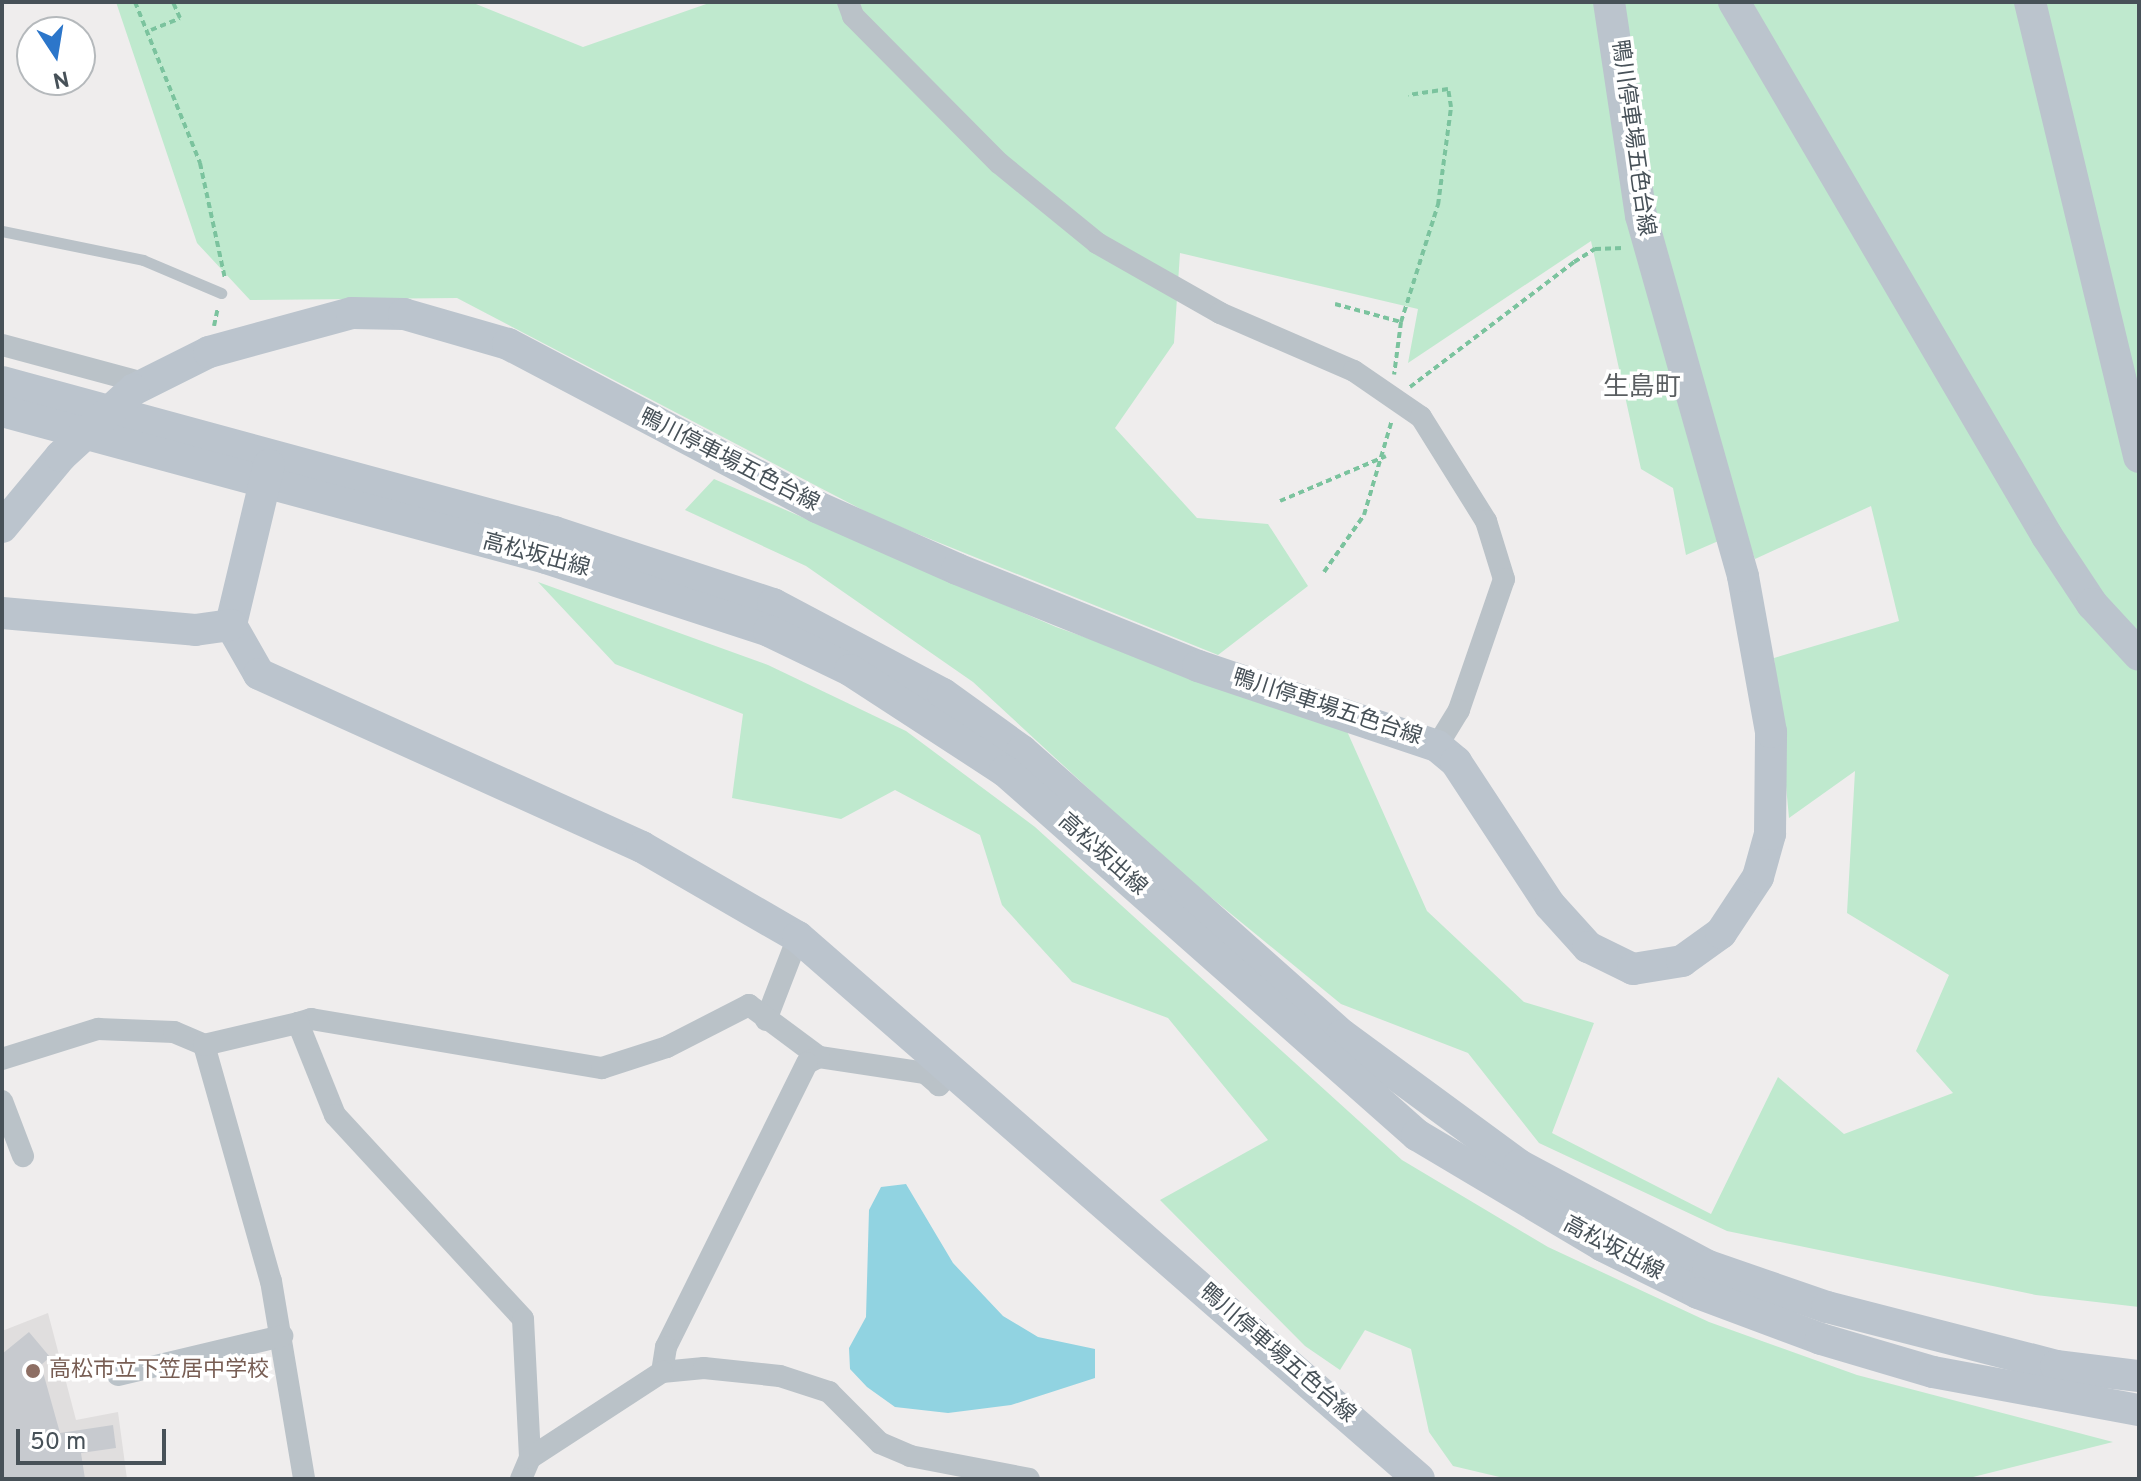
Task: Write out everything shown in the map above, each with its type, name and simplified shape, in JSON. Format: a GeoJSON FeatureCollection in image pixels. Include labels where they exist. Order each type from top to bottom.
{"type":"FeatureCollection","features":[{"type":"Feature","properties":{"kind":"main road","name":"鴨川停車場五色台線"},"geometry":{"type":"LineString","coordinates":[[2,527],[61,456],[139,387],[209,352],[352,313],[462,327],[508,344],[817,507],[957,569],[1198,666],[1437,746],[1456,762],[1568,928],[1609,961],[1655,967],[1706,948],[1758,877],[1772,780],[1763,668],[1650,251],[1609,2]]}},
{"type":"Feature","properties":{"kind":"main road"},"geometry":{"type":"LineString","coordinates":[[1734,2],[2047,536],[2092,604],[2139,655]]}},
{"type":"Feature","properties":{"kind":"main road"},"geometry":{"type":"LineString","coordinates":[[2030,2],[2139,457]]}},
{"type":"Feature","properties":{"kind":"main road","name":"高松坂出線"},"geometry":{"type":"LineString","coordinates":[[2,382],[268,469],[676,595],[850,670],[1005,771],[1417,1135],[1563,1223],[1698,1293],[1821,1339],[1933,1372],[2139,1410]]}},
{"type":"Feature","properties":{"kind":"main road","name":"高松坂出線"},"geometry":{"type":"LineString","coordinates":[[2,411],[268,469],[681,570],[864,649],[1022,751],[1342,1035],[1519,1165],[1708,1266],[1936,1340],[2139,1376]]}},
{"type":"Feature","properties":{"kind":"main road"},"geometry":{"type":"LineString","coordinates":[[2,613],[183,629],[231,625],[268,469]]}},
{"type":"Feature","properties":{"kind":"main road","name":"鴨川停車場五色台線"},"geometry":{"type":"LineString","coordinates":[[231,625],[247,663],[270,681],[642,847],[798,937],[954,1068],[1419,1479]]}},
{"type":"Feature","properties":{"kind":"street"},"geometry":{"type":"LineString","coordinates":[[848,2],[853,16],[999,163],[1097,243],[1220,313],[1395,396],[1442,445],[1486,521],[1504,579],[1459,710],[1437,746]]}},
{"type":"Feature","properties":{"kind":"street"},"geometry":{"type":"LineString","coordinates":[[2,345],[139,387]]}},
{"type":"Feature","properties":{"kind":"street"},"geometry":{"type":"LineString","coordinates":[[766,1020],[798,937]]}},
{"type":"Feature","properties":{"kind":"street"},"geometry":{"type":"LineString","coordinates":[[2,1059],[98,1029],[174,1032],[204,1045],[311,1019],[602,1068],[667,1047],[749,1005],[819,1057],[925,1073],[939,1085],[954,1068]]}},
{"type":"Feature","properties":{"kind":"street"},"geometry":{"type":"LineString","coordinates":[[298,1023],[335,1115],[523,1319],[520,1471]]}},
{"type":"Feature","properties":{"kind":"street"},"geometry":{"type":"LineString","coordinates":[[204,1045],[282,1336],[304,1479]]}},
{"type":"Feature","properties":{"kind":"street"},"geometry":{"type":"LineString","coordinates":[[662,1372],[666,1347],[738,1214],[795,1079],[819,1057]]}},
{"type":"Feature","properties":{"kind":"street"},"geometry":{"type":"LineString","coordinates":[[2,1101],[23,1156]]}},
{"type":"Feature","properties":{"kind":"street"},"geometry":{"type":"LineString","coordinates":[[118,1375],[282,1336]]}},
{"type":"Feature","properties":{"kind":"street"},"geometry":{"type":"LineString","coordinates":[[520,1471],[662,1372],[704,1368],[780,1376],[829,1392],[843,1412],[890,1447],[997,1475],[1029,1479]]}},
{"type":"Feature","properties":{"kind":"lane"},"geometry":{"type":"LineString","coordinates":[[2,231],[143,260],[221,293]]}},
{"type":"Feature","properties":{"kind":"path"},"geometry":{"type":"LineString","coordinates":[[135,2],[151,30],[200,163],[227,271],[209,352]]}},
{"type":"Feature","properties":{"kind":"path"},"geometry":{"type":"LineString","coordinates":[[151,30],[180,18],[173,2]]}},
{"type":"Feature","properties":{"kind":"path"},"geometry":{"type":"LineString","coordinates":[[1324,572],[1364,515],[1386,456],[1401,322],[1438,205],[1451,107],[1448,89],[1408,95]]}},
{"type":"Feature","properties":{"kind":"path"},"geometry":{"type":"LineString","coordinates":[[1395,396],[1595,249],[1650,251]]}},
{"type":"Feature","properties":{"kind":"path"},"geometry":{"type":"LineString","coordinates":[[1335,304],[1401,322]]}},
{"type":"Feature","properties":{"kind":"path"},"geometry":{"type":"LineString","coordinates":[[1280,501],[1386,456]]}},
{"type":"Feature","properties":{"kind":"shaded area","name":"高松市立下笠居中学校"},"geometry":{"type":"Polygon","coordinates":[[[48,1313],[76,1420],[118,1412],[127,1479],[2,1479],[2,1331],[48,1313]]]}},
{"type":"Feature","properties":{"kind":"green space"},"geometry":{"type":"Polygon","coordinates":[[[116,2],[471,2],[583,47],[712,2],[2139,2],[2139,1307],[2036,1295],[1727,1231],[1539,1143],[1468,1053],[1341,1004],[1169,863],[973,682],[806,566],[685,510],[714,479],[1056,627],[1346,729],[1427,911],[1524,1002],[1594,1023],[1552,1133],[1711,1214],[1778,1077],[1844,1134],[1953,1093],[1916,1051],[1949,975],[1847,913],[1855,771],[1789,818],[1774,658],[1899,621],[1871,506],[1755,559],[1744,530],[1686,555],[1673,488],[1641,469],[1591,241],[1408,363],[1418,309],[1180,253],[1174,343],[1115,428],[1197,518],[1268,524],[1308,586],[1218,655],[878,518],[457,298],[250,300],[197,243],[116,2]]]}},
{"type":"Feature","properties":{"kind":"green space"},"geometry":{"type":"Polygon","coordinates":[[[538,582],[768,665],[906,731],[1035,827],[1402,1160],[1548,1247],[1709,1322],[1857,1375],[2113,1442],[1965,1479],[1508,1479],[1453,1466],[1429,1432],[1411,1349],[1365,1330],[1340,1370],[1305,1346],[1160,1200],[1268,1140],[1168,1018],[1072,982],[1002,905],[980,835],[895,790],[841,819],[732,798],[743,714],[615,664],[538,582]]]}},
{"type":"Feature","properties":{"kind":"water"},"geometry":{"type":"Polygon","coordinates":[[[906,1184],[953,1263],[1003,1316],[1038,1337],[1095,1349],[1095,1378],[1011,1405],[948,1413],[895,1407],[867,1387],[850,1369],[849,1348],[866,1317],[869,1210],[881,1187],[906,1184]]]}},
{"type":"Feature","properties":{"kind":"building","name":"高松市立下笠居中学校"},"geometry":{"type":"Polygon","coordinates":[[[29,1332],[50,1357],[41,1365],[60,1433],[113,1425],[116,1448],[81,1453],[85,1479],[2,1479],[2,1354],[29,1332]]]}},
{"type":"Feature","properties":{"kind":"place","name":"高松市立下笠居中学校"},"geometry":{"type":"Point","coordinates":[33,1371]}},
{"type":"Feature","properties":{"kind":"district","name":"生島町"},"geometry":{"type":"Point","coordinates":[1642,389]}}]}
